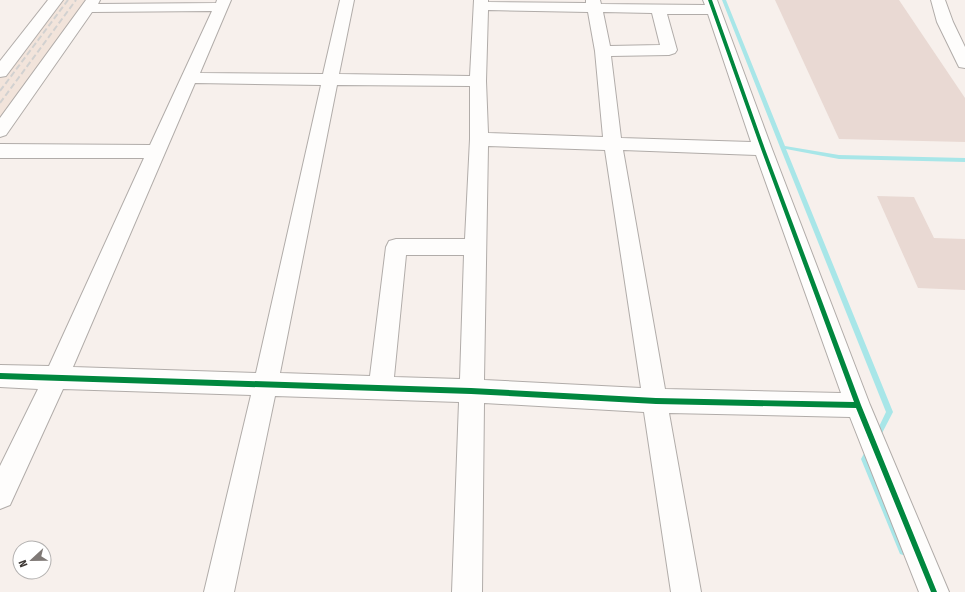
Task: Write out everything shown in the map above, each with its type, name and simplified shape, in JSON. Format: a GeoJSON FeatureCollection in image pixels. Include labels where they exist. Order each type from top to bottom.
{"type":"FeatureCollection","features":[{"type":"Feature","properties":{"kind":"street"},"geometry":{"type":"LineString","coordinates":[[0,72],[56,0]]}},
{"type":"Feature","properties":{"kind":"street"},"geometry":{"type":"LineString","coordinates":[[219,592],[265,386],[347,0]]}},
{"type":"Feature","properties":{"kind":"street"},"geometry":{"type":"LineString","coordinates":[[938,0],[945,22],[965,63]]}},
{"type":"Feature","properties":{"kind":"street"},"geometry":{"type":"LineString","coordinates":[[0,132],[90,4],[222,3],[56,378],[0,495]]}},
{"type":"Feature","properties":{"kind":"street"},"geometry":{"type":"LineString","coordinates":[[467,592],[471,391],[479,139],[478,81],[482,3],[593,4],[659,10],[712,5],[763,149],[858,405],[934,592]]}},
{"type":"Feature","properties":{"kind":"street"},"geometry":{"type":"LineString","coordinates":[[593,4],[603,51],[613,144],[686,592]]}},
{"type":"Feature","properties":{"kind":"street"},"geometry":{"type":"LineString","coordinates":[[603,51],[669,50],[659,10]]}},
{"type":"Feature","properties":{"kind":"street"},"geometry":{"type":"LineString","coordinates":[[189,78],[478,81]]}},
{"type":"Feature","properties":{"kind":"street"},"geometry":{"type":"LineString","coordinates":[[479,139],[763,149]]}},
{"type":"Feature","properties":{"kind":"street"},"geometry":{"type":"LineString","coordinates":[[0,152],[155,152]]}},
{"type":"Feature","properties":{"kind":"street"},"geometry":{"type":"LineString","coordinates":[[381,389],[396,247],[475,246]]}},
{"type":"Feature","properties":{"kind":"street"},"geometry":{"type":"LineString","coordinates":[[0,376],[265,386],[471,391],[656,401],[858,405]]}},
{"type":"Feature","properties":{"kind":"shaded area"},"geometry":{"type":"Polygon","coordinates":[[[59,0],[86,0],[0,120],[0,77],[59,0]]]}},
{"type":"Feature","properties":{"kind":"building"},"geometry":{"type":"Polygon","coordinates":[[[775,0],[899,0],[965,98],[965,142],[839,139],[775,0]]]}},
{"type":"Feature","properties":{"kind":"building"},"geometry":{"type":"Polygon","coordinates":[[[877,196],[914,197],[934,238],[965,239],[965,290],[918,288],[877,196]]]}},
{"type":"Feature","properties":{"kind":"waterway"},"geometry":{"type":"LineString","coordinates":[[724,0],[783,147]]}},
{"type":"Feature","properties":{"kind":"waterway"},"geometry":{"type":"LineString","coordinates":[[783,147],[839,157],[965,160]]}},
{"type":"Feature","properties":{"kind":"waterway"},"geometry":{"type":"LineString","coordinates":[[783,147],[890,412],[877,437]]}},
{"type":"Feature","properties":{"kind":"waterway"},"geometry":{"type":"LineString","coordinates":[[869,450],[865,459],[903,551]]}},
{"type":"Feature","properties":{"kind":"railway"},"geometry":{"type":"LineString","coordinates":[[0,91],[68,0]]}},
{"type":"Feature","properties":{"kind":"railway"},"geometry":{"type":"LineString","coordinates":[[0,103],[76,0]]}},
{"type":"Feature","properties":{"kind":"cycle path"},"geometry":{"type":"LineString","coordinates":[[710,0],[763,149],[858,405],[934,592]]}},
{"type":"Feature","properties":{"kind":"cycle path"},"geometry":{"type":"LineString","coordinates":[[0,376],[471,391],[656,401],[858,405]]}}]}
